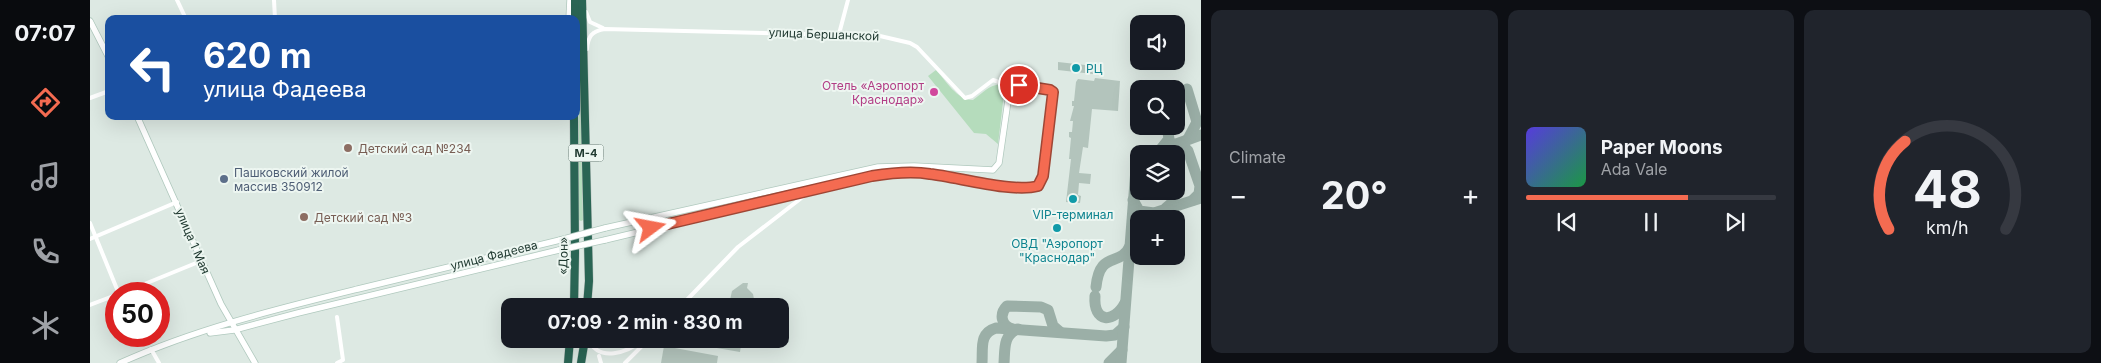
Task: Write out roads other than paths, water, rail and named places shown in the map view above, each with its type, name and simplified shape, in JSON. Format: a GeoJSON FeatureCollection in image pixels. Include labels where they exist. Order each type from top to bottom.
{"type":"FeatureCollection","features":[{"type":"Feature","properties":{"kind":"highway"},"geometry":{"type":"LineString","coordinates":[[575,0],[575,15]]}},
{"type":"Feature","properties":{"kind":"highway","name":"М-4"},"geometry":{"type":"LineString","coordinates":[[584,0],[584,79]]}},
{"type":"Feature","properties":{"kind":"highway","name":"«Дон»"},"geometry":{"type":"LineString","coordinates":[[584,79],[589,281],[588,298]]}},
{"type":"Feature","properties":{"kind":"highway","name":"«Дон»"},"geometry":{"type":"LineString","coordinates":[[574,120],[574,298]]}},
{"type":"Feature","properties":{"kind":"highway"},"geometry":{"type":"LineString","coordinates":[[568,363],[569,348]]}},
{"type":"Feature","properties":{"kind":"highway"},"geometry":{"type":"LineString","coordinates":[[581,363],[584,348]]}},
{"type":"Feature","properties":{"kind":"main road"},"geometry":{"type":"LineString","coordinates":[[569,15],[570,0]]}},
{"type":"Feature","properties":{"kind":"main road"},"geometry":{"type":"LineString","coordinates":[[90,21],[105,50]]}},
{"type":"Feature","properties":{"kind":"main road","name":"улица Фадеева"},"geometry":{"type":"LineString","coordinates":[[120,363],[151,349],[230,323],[295,304],[631,222],[866,169],[895,166],[990,171],[998,166],[1008,90],[1011,86],[1052,91],[1043,176],[1040,183],[1032,187],[928,174],[886,174],[813,189],[633,232],[234,330],[198,334]]}},
{"type":"Feature","properties":{"kind":"main road","name":"улица 1 Мая"},"geometry":{"type":"LineString","coordinates":[[139,120],[230,323],[255,363]]}},
{"type":"Feature","properties":{"kind":"main road"},"geometry":{"type":"LineString","coordinates":[[960,169],[960,179]]}},
{"type":"Feature","properties":{"kind":"main road"},"geometry":{"type":"LineString","coordinates":[[838,176],[840,183]]}},
{"type":"Feature","properties":{"kind":"main road"},"geometry":{"type":"LineString","coordinates":[[831,178],[834,182],[832,185]]}},
{"type":"Feature","properties":{"kind":"main road"},"geometry":{"type":"LineString","coordinates":[[631,222],[630,228],[633,232]]}},
{"type":"Feature","properties":{"kind":"main road"},"geometry":{"type":"LineString","coordinates":[[295,304],[299,307],[298,313]]}},
{"type":"Feature","properties":{"kind":"street"},"geometry":{"type":"LineString","coordinates":[[176,0],[184,15]]}},
{"type":"Feature","properties":{"kind":"street"},"geometry":{"type":"LineString","coordinates":[[273,0],[275,15]]}},
{"type":"Feature","properties":{"kind":"street"},"geometry":{"type":"LineString","coordinates":[[584,0],[586,14],[590,22],[595,26],[605,29]]}},
{"type":"Feature","properties":{"kind":"street"},"geometry":{"type":"LineString","coordinates":[[839,34],[848,0]]}},
{"type":"Feature","properties":{"kind":"street"},"geometry":{"type":"LineString","coordinates":[[584,79],[588,37],[593,32],[605,29]]}},
{"type":"Feature","properties":{"kind":"street","name":"улица Бершанской"},"geometry":{"type":"LineString","coordinates":[[605,29],[880,36],[910,43],[917,47],[965,98],[972,96],[992,80],[1011,86]]}},
{"type":"Feature","properties":{"kind":"street"},"geometry":{"type":"LineString","coordinates":[[90,98],[105,92]]}},
{"type":"Feature","properties":{"kind":"street"},"geometry":{"type":"LineString","coordinates":[[689,298],[738,247],[800,200],[821,180]]}},
{"type":"Feature","properties":{"kind":"street"},"geometry":{"type":"LineString","coordinates":[[796,194],[799,194],[800,200]]}},
{"type":"Feature","properties":{"kind":"street"},"geometry":{"type":"LineString","coordinates":[[90,239],[177,202]]}},
{"type":"Feature","properties":{"kind":"street"},"geometry":{"type":"LineString","coordinates":[[90,223],[113,282]]}},
{"type":"Feature","properties":{"kind":"street"},"geometry":{"type":"LineString","coordinates":[[148,282],[201,261]]}},
{"type":"Feature","properties":{"kind":"street"},"geometry":{"type":"LineString","coordinates":[[90,305],[105,299]]}},
{"type":"Feature","properties":{"kind":"street"},"geometry":{"type":"LineString","coordinates":[[337,318],[343,360],[337,363]]}},
{"type":"Feature","properties":{"kind":"street"},"geometry":{"type":"LineString","coordinates":[[591,348],[599,356],[601,363]]}},
{"type":"Feature","properties":{"kind":"street"},"geometry":{"type":"LineString","coordinates":[[599,356],[611,357],[631,348]]}},
{"type":"Feature","properties":{"kind":"street"},"geometry":{"type":"LineString","coordinates":[[625,363],[639,348]]}},
{"type":"Feature","properties":{"kind":"street"},"geometry":{"type":"LineString","coordinates":[[151,349],[159,363]]}},
{"type":"Feature","properties":{"kind":"place","name":"РЦ"},"geometry":{"type":"Point","coordinates":[1076,68]}},
{"type":"Feature","properties":{"kind":"place","name":"Отель «Аэропорт Краснодар»"},"geometry":{"type":"Point","coordinates":[934,92]}},
{"type":"Feature","properties":{"kind":"place","name":"Детский сад №234"},"geometry":{"type":"Point","coordinates":[348,148]}},
{"type":"Feature","properties":{"kind":"place","name":"Пашковский жилой массив 350912"},"geometry":{"type":"Point","coordinates":[224,179]}},
{"type":"Feature","properties":{"kind":"place","name":"VIP-терминал"},"geometry":{"type":"Point","coordinates":[1073,199]}},
{"type":"Feature","properties":{"kind":"place","name":"Детский сад №3"},"geometry":{"type":"Point","coordinates":[304,217]}},
{"type":"Feature","properties":{"kind":"place","name":"ОВД \"Аэропорт \"Краснодар\""},"geometry":{"type":"Point","coordinates":[1057,228]}}]}
